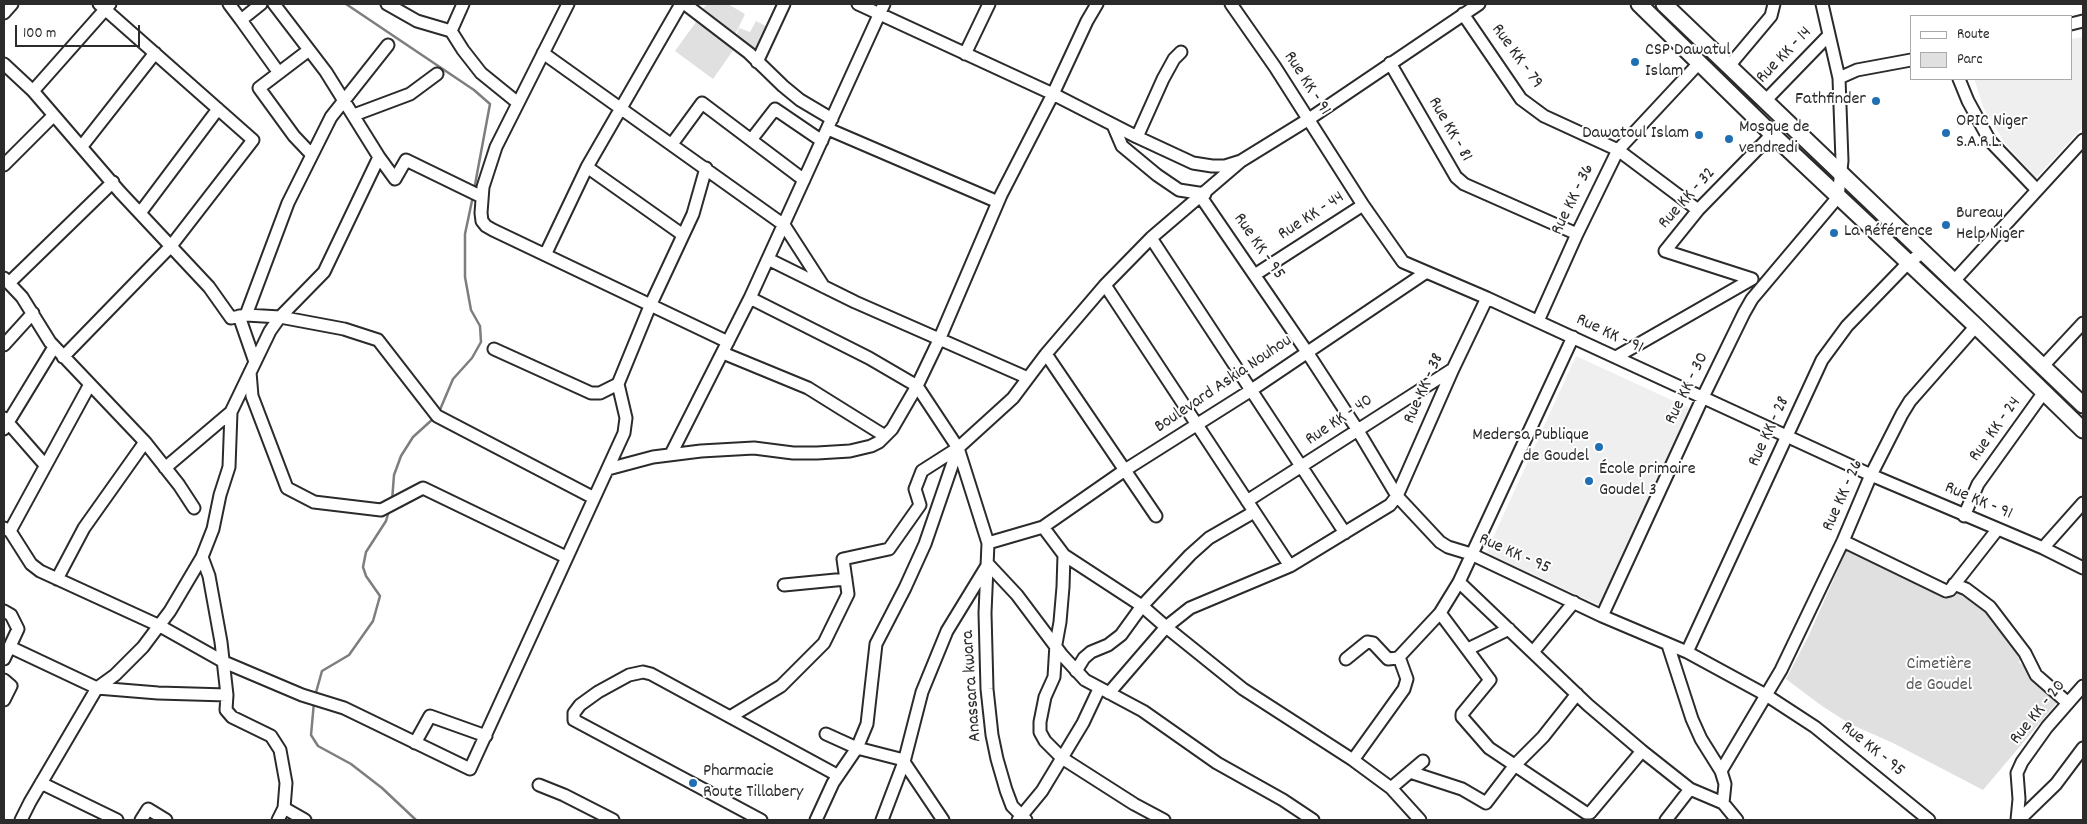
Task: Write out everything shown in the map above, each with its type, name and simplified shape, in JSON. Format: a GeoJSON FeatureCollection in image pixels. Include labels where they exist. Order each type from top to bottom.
{"type":"FeatureCollection","features":[{"type":"Feature","properties":{"kind":"main road"},"geometry":{"type":"LineString","coordinates":[[1639,4],[1773,135],[1976,326],[2083,430]]}},
{"type":"Feature","properties":{"kind":"main road"},"geometry":{"type":"LineString","coordinates":[[1664,4],[2083,405]]}},
{"type":"Feature","properties":{"kind":"street"},"geometry":{"type":"LineString","coordinates":[[4,13],[12,4]]}},
{"type":"Feature","properties":{"kind":"street"},"geometry":{"type":"LineString","coordinates":[[229,4],[279,73]]}},
{"type":"Feature","properties":{"kind":"street"},"geometry":{"type":"LineString","coordinates":[[241,20],[262,4]]}},
{"type":"Feature","properties":{"kind":"street"},"geometry":{"type":"LineString","coordinates":[[274,4],[354,115],[379,157],[395,179],[406,160],[482,196]]}},
{"type":"Feature","properties":{"kind":"street"},"geometry":{"type":"LineString","coordinates":[[388,4],[417,22],[451,31],[481,73],[518,103]]}},
{"type":"Feature","properties":{"kind":"street"},"geometry":{"type":"LineString","coordinates":[[451,31],[463,4]]}},
{"type":"Feature","properties":{"kind":"street"},"geometry":{"type":"LineString","coordinates":[[568,4],[496,147],[486,175],[482,196],[481,212],[486,226],[546,253],[808,388],[885,436]]}},
{"type":"Feature","properties":{"kind":"street"},"geometry":{"type":"LineString","coordinates":[[546,253],[587,167],[681,4]]}},
{"type":"Feature","properties":{"kind":"street"},"geometry":{"type":"LineString","coordinates":[[685,4],[735,42],[830,124],[998,202]]}},
{"type":"Feature","properties":{"kind":"street"},"geometry":{"type":"LineString","coordinates":[[757,62],[784,4]]}},
{"type":"Feature","properties":{"kind":"street"},"geometry":{"type":"LineString","coordinates":[[858,4],[882,9],[966,54],[1053,94],[1193,163],[1225,166],[1241,161]]}},
{"type":"Feature","properties":{"kind":"street"},"geometry":{"type":"LineString","coordinates":[[966,54],[989,4]]}},
{"type":"Feature","properties":{"kind":"street"},"geometry":{"type":"LineString","coordinates":[[608,469],[672,454],[701,450],[754,448],[793,453],[850,451],[871,446],[885,436],[892,429],[917,386],[939,340],[998,202],[1097,4]]}},
{"type":"Feature","properties":{"kind":"street","name":"Rue KK - 91"},"geometry":{"type":"LineString","coordinates":[[1232,4],[1309,119],[1363,205],[1403,262],[1538,321],[1871,475],[2043,548],[2083,568]]}},
{"type":"Feature","properties":{"kind":"street"},"geometry":{"type":"LineString","coordinates":[[730,717],[781,686],[824,643],[848,594],[843,559],[889,549],[920,505],[915,489],[922,471],[958,448],[1012,398],[1046,354],[1105,285],[1151,238],[1241,161],[1309,119],[1479,4]]}},
{"type":"Feature","properties":{"kind":"street"},"geometry":{"type":"LineString","coordinates":[[1729,66],[1771,16],[1774,4]]}},
{"type":"Feature","properties":{"kind":"street"},"geometry":{"type":"LineString","coordinates":[[1822,4],[1839,78],[1841,175],[1838,197]]}},
{"type":"Feature","properties":{"kind":"street"},"geometry":{"type":"LineString","coordinates":[[34,91],[105,6],[155,53],[254,140],[171,246],[63,357]]}},
{"type":"Feature","properties":{"kind":"street"},"geometry":{"type":"LineString","coordinates":[[672,454],[768,260],[882,9]]}},
{"type":"Feature","properties":{"kind":"street","name":"Rue KK - 79"},"geometry":{"type":"LineString","coordinates":[[1463,14],[1521,99],[1544,116],[1618,150],[1698,210]]}},
{"type":"Feature","properties":{"kind":"street","name":"Rue KK - 14"},"geometry":{"type":"LineString","coordinates":[[1765,102],[1829,35]]}},
{"type":"Feature","properties":{"kind":"street"},"geometry":{"type":"LineString","coordinates":[[388,45],[345,102],[331,117],[288,203],[243,316],[252,367],[252,396],[287,488],[314,502],[380,510],[423,488],[566,557]]}},
{"type":"Feature","properties":{"kind":"street"},"geometry":{"type":"LineString","coordinates":[[309,50],[259,88],[294,136],[312,154]]}},
{"type":"Feature","properties":{"kind":"street"},"geometry":{"type":"LineString","coordinates":[[1137,137],[1163,79],[1174,59],[1181,52]]}},
{"type":"Feature","properties":{"kind":"street"},"geometry":{"type":"LineString","coordinates":[[82,146],[155,53]]}},
{"type":"Feature","properties":{"kind":"street"},"geometry":{"type":"LineString","coordinates":[[543,53],[784,225],[824,287]]}},
{"type":"Feature","properties":{"kind":"street"},"geometry":{"type":"LineString","coordinates":[[1839,78],[1857,70],[1910,60]]}},
{"type":"Feature","properties":{"kind":"street","name":"Rue KK - 36"},"geometry":{"type":"LineString","coordinates":[[1538,321],[1577,234],[1618,150],[1700,62]]}},
{"type":"Feature","properties":{"kind":"street","name":"Rue KK - 81"},"geometry":{"type":"LineString","coordinates":[[1390,63],[1456,177],[1464,184],[1577,234]]}},
{"type":"Feature","properties":{"kind":"street"},"geometry":{"type":"LineString","coordinates":[[4,64],[34,91],[53,116],[82,146],[120,192],[209,287],[232,318],[243,316],[280,318],[344,329],[378,340],[437,416],[594,498]]}},
{"type":"Feature","properties":{"kind":"street"},"geometry":{"type":"LineString","coordinates":[[354,115],[410,94],[437,74]]}},
{"type":"Feature","properties":{"kind":"street"},"geometry":{"type":"LineString","coordinates":[[1959,80],[1968,101],[1990,141],[2037,190]]}},
{"type":"Feature","properties":{"kind":"street"},"geometry":{"type":"LineString","coordinates":[[672,144],[702,103],[804,180]]}},
{"type":"Feature","properties":{"kind":"street"},"geometry":{"type":"LineString","coordinates":[[140,214],[218,109]]}},
{"type":"Feature","properties":{"kind":"street"},"geometry":{"type":"LineString","coordinates":[[751,140],[775,109],[822,141]]}},
{"type":"Feature","properties":{"kind":"street"},"geometry":{"type":"LineString","coordinates":[[4,164],[53,116]]}},
{"type":"Feature","properties":{"kind":"street","name":"Rue KK - 32"},"geometry":{"type":"LineString","coordinates":[[1616,357],[1752,279],[1665,251],[1698,210],[1785,121]]}},
{"type":"Feature","properties":{"kind":"street"},"geometry":{"type":"LineString","coordinates":[[1113,125],[1122,146],[1157,175],[1179,190],[1203,195]]}},
{"type":"Feature","properties":{"kind":"street"},"geometry":{"type":"LineString","coordinates":[[1954,281],[2083,140]]}},
{"type":"Feature","properties":{"kind":"street"},"geometry":{"type":"LineString","coordinates":[[21,820],[41,782],[97,688],[115,676],[160,626],[202,557],[213,529],[220,495],[229,467],[231,412],[270,331],[324,272],[379,157]]}},
{"type":"Feature","properties":{"kind":"street"},"geometry":{"type":"LineString","coordinates":[[587,167],[683,235]]}},
{"type":"Feature","properties":{"kind":"street"},"geometry":{"type":"LineString","coordinates":[[90,386],[7,530],[31,564],[57,579],[160,626],[224,662],[302,695],[335,704],[470,769],[624,433],[626,418],[618,384],[650,306],[698,201],[706,168]]}},
{"type":"Feature","properties":{"kind":"street"},"geometry":{"type":"LineString","coordinates":[[113,182],[7,280],[34,313],[54,347],[145,442],[194,508]]}},
{"type":"Feature","properties":{"kind":"street","name":"Rue KK - 95"},"geometry":{"type":"LineString","coordinates":[[1203,195],[1357,429],[1397,496],[1440,542],[1448,547],[1471,554],[1602,616],[1688,652],[1766,695],[1815,727],[1929,820]]}},
{"type":"Feature","properties":{"kind":"street","name":"Rue KK - 30"},"geometry":{"type":"LineString","coordinates":[[1602,616],[1703,397],[1752,299],[1838,197]]}},
{"type":"Feature","properties":{"kind":"street","name":"Rue KK - 44"},"geometry":{"type":"LineString","coordinates":[[1256,274],[1363,205]]}},
{"type":"Feature","properties":{"kind":"street"},"geometry":{"type":"LineString","coordinates":[[1151,238],[1345,533]]}},
{"type":"Feature","properties":{"kind":"street","name":"Rue KK - 28"},"geometry":{"type":"LineString","coordinates":[[1688,652],[1822,360],[1847,326],[1908,263],[1923,252]]}},
{"type":"Feature","properties":{"kind":"street"},"geometry":{"type":"LineString","coordinates":[[768,260],[939,340],[1028,378]]}},
{"type":"Feature","properties":{"kind":"street","name":"Boulevard Askia Nouhou"},"geometry":{"type":"LineString","coordinates":[[988,543],[1043,526],[1125,470],[1250,391],[1425,273]]}},
{"type":"Feature","properties":{"kind":"street"},"geometry":{"type":"LineString","coordinates":[[1105,285],[1290,566]]}},
{"type":"Feature","properties":{"kind":"street"},"geometry":{"type":"LineString","coordinates":[[750,298],[869,358],[917,386]]}},
{"type":"Feature","properties":{"kind":"street","name":"Rue KK - 38"},"geometry":{"type":"LineString","coordinates":[[1397,496],[1453,369],[1487,298]]}},
{"type":"Feature","properties":{"kind":"street"},"geometry":{"type":"LineString","coordinates":[[4,345],[34,313]]}},
{"type":"Feature","properties":{"kind":"street"},"geometry":{"type":"LineString","coordinates":[[2043,366],[2083,323]]}},
{"type":"Feature","properties":{"kind":"street","name":"Rue KK - 26"},"geometry":{"type":"LineString","coordinates":[[1720,771],[1781,670],[1843,541],[1871,475],[1910,401],[1976,326]]}},
{"type":"Feature","properties":{"kind":"street"},"geometry":{"type":"LineString","coordinates":[[1346,659],[1368,642],[1373,643],[1388,659],[1393,660],[1399,657],[1440,613],[1459,582],[1573,337]]}},
{"type":"Feature","properties":{"kind":"street"},"geometry":{"type":"LineString","coordinates":[[46,465],[5,424],[54,347]]}},
{"type":"Feature","properties":{"kind":"street"},"geometry":{"type":"LineString","coordinates":[[494,349],[591,393],[600,393],[618,384]]}},
{"type":"Feature","properties":{"kind":"street"},"geometry":{"type":"LineString","coordinates":[[1046,354],[1156,516]]}},
{"type":"Feature","properties":{"kind":"street","name":"Rue KK - 40"},"geometry":{"type":"LineString","coordinates":[[1246,501],[1453,369]]}},
{"type":"Feature","properties":{"kind":"street","name":"Anassara kwara"},"geometry":{"type":"LineString","coordinates":[[917,386],[958,448],[988,543],[985,613],[987,689],[992,735],[996,759],[1006,790],[1012,806],[1022,819]]}},
{"type":"Feature","properties":{"kind":"street","name":"Rue KK - 24"},"geometry":{"type":"LineString","coordinates":[[1964,516],[1978,484],[2044,392]]}},
{"type":"Feature","properties":{"kind":"street"},"geometry":{"type":"LineString","coordinates":[[165,468],[231,412]]}},
{"type":"Feature","properties":{"kind":"street"},"geometry":{"type":"LineString","coordinates":[[57,579],[84,528],[145,442]]}},
{"type":"Feature","properties":{"kind":"street"},"geometry":{"type":"LineString","coordinates":[[816,820],[837,775],[857,748],[868,724],[876,644],[925,544],[958,448]]}},
{"type":"Feature","properties":{"kind":"street"},"geometry":{"type":"LineString","coordinates":[[1022,819],[1042,791],[1104,691],[1166,627],[1198,603],[1290,566],[1380,512],[1397,496]]}},
{"type":"Feature","properties":{"kind":"street"},"geometry":{"type":"LineString","coordinates":[[2043,548],[2083,503]]}},
{"type":"Feature","properties":{"kind":"street"},"geometry":{"type":"LineString","coordinates":[[1076,671],[1084,658],[1091,652],[1108,645],[1121,635],[1142,606],[1190,554],[1209,538],[1254,512]]}},
{"type":"Feature","properties":{"kind":"street"},"geometry":{"type":"LineString","coordinates":[[1043,526],[1064,555],[1142,606],[1243,689],[1353,760],[1391,788],[1420,820]]}},
{"type":"Feature","properties":{"kind":"street"},"geometry":{"type":"LineString","coordinates":[[1843,541],[1944,590],[1950,590],[1997,530]]}},
{"type":"Feature","properties":{"kind":"street"},"geometry":{"type":"LineString","coordinates":[[1064,555],[1054,677],[1045,698],[1040,732],[1045,741],[1062,758],[1134,804],[1164,820]]}},
{"type":"Feature","properties":{"kind":"street"},"geometry":{"type":"LineString","coordinates":[[202,557],[209,576],[224,662],[227,695],[226,710],[232,717],[271,736],[280,750],[286,783],[284,808],[278,820]]}},
{"type":"Feature","properties":{"kind":"street"},"geometry":{"type":"LineString","coordinates":[[882,820],[904,762],[922,692],[947,631],[988,564],[1006,581],[1085,680],[1142,711],[1217,764],[1283,800],[1312,820]]}},
{"type":"Feature","properties":{"kind":"street"},"geometry":{"type":"LineString","coordinates":[[784,585],[846,579]]}},
{"type":"Feature","properties":{"kind":"street"},"geometry":{"type":"LineString","coordinates":[[1459,582],[1577,694],[1642,751],[1690,789],[1723,804],[1735,819]]}},
{"type":"Feature","properties":{"kind":"street"},"geometry":{"type":"LineString","coordinates":[[1954,584],[1980,599],[1994,610],[2025,653],[2036,675],[2068,703]]}},
{"type":"Feature","properties":{"kind":"street"},"geometry":{"type":"LineString","coordinates":[[1533,652],[1574,602]]}},
{"type":"Feature","properties":{"kind":"street"},"geometry":{"type":"LineString","coordinates":[[4,611],[11,615],[18,629],[4,659]]}},
{"type":"Feature","properties":{"kind":"street"},"geometry":{"type":"LineString","coordinates":[[1440,613],[1490,680],[1463,712],[1462,717],[1486,746],[1515,766],[1586,813],[1590,813],[1642,751]]}},
{"type":"Feature","properties":{"kind":"street"},"geometry":{"type":"LineString","coordinates":[[1468,649],[1509,629]]}},
{"type":"Feature","properties":{"kind":"street"},"geometry":{"type":"LineString","coordinates":[[1668,645],[1692,719],[1720,771],[1724,784],[1723,804]]}},
{"type":"Feature","properties":{"kind":"street"},"geometry":{"type":"LineString","coordinates":[[10,647],[97,688],[158,693],[227,695]]}},
{"type":"Feature","properties":{"kind":"street"},"geometry":{"type":"LineString","coordinates":[[1353,760],[1404,689],[1407,679],[1399,657]]}},
{"type":"Feature","properties":{"kind":"street"},"geometry":{"type":"LineString","coordinates":[[761,820],[574,720],[573,716],[580,704],[629,675],[643,672],[651,674],[837,775]]}},
{"type":"Feature","properties":{"kind":"street"},"geometry":{"type":"LineString","coordinates":[[4,680],[11,686],[4,700]]}},
{"type":"Feature","properties":{"kind":"street","name":"Rue KK - 20"},"geometry":{"type":"LineString","coordinates":[[2018,820],[2017,773],[2032,746],[2083,686]]}},
{"type":"Feature","properties":{"kind":"street"},"geometry":{"type":"LineString","coordinates":[[1410,772],[1462,790],[1486,803],[1577,694]]}},
{"type":"Feature","properties":{"kind":"street"},"geometry":{"type":"LineString","coordinates":[[416,743],[430,716],[486,736]]}},
{"type":"Feature","properties":{"kind":"street"},"geometry":{"type":"LineString","coordinates":[[826,734],[857,748],[900,759],[904,762],[940,818]]}},
{"type":"Feature","properties":{"kind":"street"},"geometry":{"type":"LineString","coordinates":[[2018,820],[2056,784],[2083,748]]}},
{"type":"Feature","properties":{"kind":"street"},"geometry":{"type":"LineString","coordinates":[[1391,788],[1424,761]]}},
{"type":"Feature","properties":{"kind":"street"},"geometry":{"type":"LineString","coordinates":[[41,782],[117,820]]}},
{"type":"Feature","properties":{"kind":"street"},"geometry":{"type":"LineString","coordinates":[[539,785],[564,795],[613,820]]}},
{"type":"Feature","properties":{"kind":"street"},"geometry":{"type":"LineString","coordinates":[[1666,820],[1690,789]]}},
{"type":"Feature","properties":{"kind":"street"},"geometry":{"type":"LineString","coordinates":[[284,808],[305,820]]}},
{"type":"Feature","properties":{"kind":"street"},"geometry":{"type":"LineString","coordinates":[[141,820],[148,809],[166,820]]}},
{"type":"Feature","properties":{"kind":"shaded area"},"geometry":{"type":"Polygon","coordinates":[[[2083,37],[2083,127],[2036,178],[2005,143],[1984,109],[1974,80],[2072,80],[2072,39],[2083,37]]]}},
{"type":"Feature","properties":{"kind":"shaded area","name":"École primaire Goudel 3"},"geometry":{"type":"Polygon","coordinates":[[[1576,356],[1691,409],[1601,606],[1486,553],[1576,356]]]}},
{"type":"Feature","properties":{"kind":"green space"},"geometry":{"type":"Polygon","coordinates":[[[707,4],[728,4],[745,14],[735,35],[702,10],[707,4]]]}},
{"type":"Feature","properties":{"kind":"green space"},"geometry":{"type":"Polygon","coordinates":[[[756,21],[766,26],[756,52],[736,36],[739,28],[750,32],[756,21]]]}},
{"type":"Feature","properties":{"kind":"green space"},"geometry":{"type":"Polygon","coordinates":[[[696,22],[734,49],[713,79],[675,51],[696,22]]]}},
{"type":"Feature","properties":{"kind":"green space","name":"Cimetière de Goudel"},"geometry":{"type":"Polygon","coordinates":[[[1848,547],[1949,597],[1952,591],[1991,611],[2024,654],[2019,662],[2060,699],[1983,790],[1893,743],[1850,724],[1786,679],[1809,635],[1848,547]]]}},
{"type":"Feature","properties":{"kind":"waterway"},"geometry":{"type":"LineString","coordinates":[[346,4],[474,90],[490,104],[474,190]]}},
{"type":"Feature","properties":{"kind":"waterway"},"geometry":{"type":"LineString","coordinates":[[439,412],[453,379],[472,358],[481,342],[480,326],[471,310],[465,277],[465,234],[473,196]]}},
{"type":"Feature","properties":{"kind":"waterway"},"geometry":{"type":"LineString","coordinates":[[392,501],[394,475],[401,456],[413,437],[434,418]]}},
{"type":"Feature","properties":{"kind":"waterway"},"geometry":{"type":"LineString","coordinates":[[315,696],[322,671],[349,655],[373,621],[380,596],[366,576],[363,567],[366,552],[386,521],[389,511]]}},
{"type":"Feature","properties":{"kind":"waterway"},"geometry":{"type":"LineString","coordinates":[[314,702],[311,735],[318,746],[351,764],[382,788],[416,820]]}},
{"type":"Feature","properties":{"kind":"place","name":"CSP Dawatul Islam"},"geometry":{"type":"Point","coordinates":[1635,62]}},
{"type":"Feature","properties":{"kind":"place","name":"Fathfinder"},"geometry":{"type":"Point","coordinates":[1876,101]}},
{"type":"Feature","properties":{"kind":"place","name":"OPIC Niger S.A.R.L."},"geometry":{"type":"Point","coordinates":[1946,133]}},
{"type":"Feature","properties":{"kind":"place","name":"Dawatoul Islam"},"geometry":{"type":"Point","coordinates":[1699,135]}},
{"type":"Feature","properties":{"kind":"place","name":"Mosque de vendredi"},"geometry":{"type":"Point","coordinates":[1729,139]}},
{"type":"Feature","properties":{"kind":"place","name":"Bureau Help Niger"},"geometry":{"type":"Point","coordinates":[1946,225]}},
{"type":"Feature","properties":{"kind":"place","name":"La Référence"},"geometry":{"type":"Point","coordinates":[1834,233]}},
{"type":"Feature","properties":{"kind":"place","name":"Medersa Publique de Goudel"},"geometry":{"type":"Point","coordinates":[1599,447]}},
{"type":"Feature","properties":{"kind":"place","name":"École primaire Goudel 3"},"geometry":{"type":"Point","coordinates":[1589,481]}},
{"type":"Feature","properties":{"kind":"place","name":"Pharmacie Route Tillabery"},"geometry":{"type":"Point","coordinates":[693,783]}}]}
